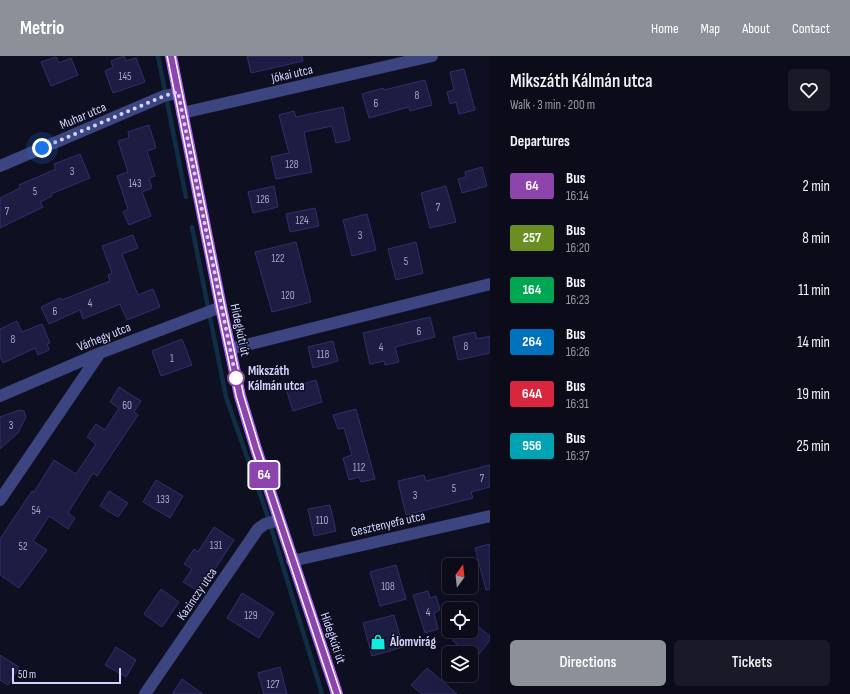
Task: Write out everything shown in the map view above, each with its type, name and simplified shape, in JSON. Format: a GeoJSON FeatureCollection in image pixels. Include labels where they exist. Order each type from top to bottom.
{"type":"FeatureCollection","features":[{"type":"Feature","properties":{"kind":"main road","name":"Hidegkúti út"},"geometry":{"type":"LineString","coordinates":[[171,56],[171,94],[182,113],[213,310],[230,349],[273,522],[292,561],[337,694]]}},
{"type":"Feature","properties":{"kind":"street","name":"Jókai utca"},"geometry":{"type":"LineString","coordinates":[[182,113],[432,56]]}},
{"type":"Feature","properties":{"kind":"street","name":"Muhar utca"},"geometry":{"type":"LineString","coordinates":[[0,166],[171,94]]}},
{"type":"Feature","properties":{"kind":"street"},"geometry":{"type":"LineString","coordinates":[[230,349],[490,284]]}},
{"type":"Feature","properties":{"kind":"street","name":"Várhegy utca"},"geometry":{"type":"LineString","coordinates":[[0,396],[100,353],[213,310]]}},
{"type":"Feature","properties":{"kind":"street"},"geometry":{"type":"LineString","coordinates":[[0,500],[100,353]]}},
{"type":"Feature","properties":{"kind":"street","name":"Gesztenyefa utca"},"geometry":{"type":"LineString","coordinates":[[292,561],[490,516]]}},
{"type":"Feature","properties":{"kind":"street","name":"Kazinczy utca"},"geometry":{"type":"LineString","coordinates":[[145,694],[258,529],[273,522]]}},
{"type":"Feature","properties":{"kind":"building"},"geometry":{"type":"Polygon","coordinates":[[[124,56],[126,61],[136,58],[145,82],[113,93],[105,71],[113,67],[111,61],[124,56]]]}},
{"type":"Feature","properties":{"kind":"building"},"geometry":{"type":"Polygon","coordinates":[[[247,56],[302,56],[303,61],[251,73],[247,56]]]}},
{"type":"Feature","properties":{"kind":"building"},"geometry":{"type":"Polygon","coordinates":[[[56,57],[59,63],[71,58],[78,75],[51,86],[41,62],[56,57]]]}},
{"type":"Feature","properties":{"kind":"building"},"geometry":{"type":"Polygon","coordinates":[[[464,69],[475,110],[459,114],[456,102],[450,104],[447,92],[454,90],[450,72],[464,69]]]}},
{"type":"Feature","properties":{"kind":"building"},"geometry":{"type":"Polygon","coordinates":[[[425,80],[432,105],[410,111],[409,107],[369,118],[362,94],[383,88],[384,90],[425,80]]]}},
{"type":"Feature","properties":{"kind":"building"},"geometry":{"type":"Polygon","coordinates":[[[343,107],[350,140],[336,143],[332,126],[304,132],[312,172],[276,179],[271,157],[289,153],[279,115],[294,111],[296,117],[343,107]]]}},
{"type":"Feature","properties":{"kind":"building"},"geometry":{"type":"Polygon","coordinates":[[[149,125],[156,148],[147,151],[155,176],[149,178],[152,188],[142,192],[151,216],[129,225],[123,212],[128,209],[117,176],[128,172],[118,141],[129,138],[128,132],[149,125]]]}},
{"type":"Feature","properties":{"kind":"building"},"geometry":{"type":"Polygon","coordinates":[[[80,154],[90,178],[51,194],[52,196],[40,202],[43,207],[0,228],[0,198],[20,188],[19,185],[56,169],[54,164],[80,154]]]}},
{"type":"Feature","properties":{"kind":"building"},"geometry":{"type":"Polygon","coordinates":[[[482,167],[487,186],[462,193],[458,179],[466,177],[465,172],[482,167]]]}},
{"type":"Feature","properties":{"kind":"building"},"geometry":{"type":"Polygon","coordinates":[[[274,186],[278,207],[253,213],[248,192],[274,186]]]}},
{"type":"Feature","properties":{"kind":"building"},"geometry":{"type":"Polygon","coordinates":[[[446,186],[456,222],[430,228],[421,193],[446,186]]]}},
{"type":"Feature","properties":{"kind":"building"},"geometry":{"type":"Polygon","coordinates":[[[315,208],[319,226],[290,232],[286,214],[315,208]]]}},
{"type":"Feature","properties":{"kind":"building"},"geometry":{"type":"Polygon","coordinates":[[[367,214],[376,250],[352,256],[343,220],[367,214]]]}},
{"type":"Feature","properties":{"kind":"building"},"geometry":{"type":"Polygon","coordinates":[[[133,235],[138,248],[122,254],[138,295],[153,289],[160,307],[127,320],[120,304],[83,319],[80,310],[49,324],[41,307],[60,298],[62,300],[110,281],[108,275],[112,273],[102,246],[133,235]]]}},
{"type":"Feature","properties":{"kind":"building"},"geometry":{"type":"Polygon","coordinates":[[[296,242],[311,302],[272,312],[255,252],[296,242]]]}},
{"type":"Feature","properties":{"kind":"building"},"geometry":{"type":"Polygon","coordinates":[[[416,242],[423,273],[396,280],[388,249],[416,242]]]}},
{"type":"Feature","properties":{"kind":"building"},"geometry":{"type":"Polygon","coordinates":[[[430,317],[435,337],[395,347],[399,362],[385,365],[384,361],[370,364],[363,333],[430,317]]]}},
{"type":"Feature","properties":{"kind":"building"},"geometry":{"type":"Polygon","coordinates":[[[17,321],[22,332],[42,324],[50,343],[47,344],[49,350],[38,355],[35,348],[3,363],[0,356],[0,329],[17,321]]]}},
{"type":"Feature","properties":{"kind":"building"},"geometry":{"type":"Polygon","coordinates":[[[475,332],[477,339],[490,336],[490,353],[458,360],[453,337],[475,332]]]}},
{"type":"Feature","properties":{"kind":"building"},"geometry":{"type":"Polygon","coordinates":[[[182,339],[192,365],[161,376],[152,351],[182,339]]]}},
{"type":"Feature","properties":{"kind":"building"},"geometry":{"type":"Polygon","coordinates":[[[333,341],[338,361],[313,368],[308,347],[333,341]]]}},
{"type":"Feature","properties":{"kind":"building"},"geometry":{"type":"Polygon","coordinates":[[[316,380],[322,402],[293,411],[286,389],[316,380]]]}},
{"type":"Feature","properties":{"kind":"building"},"geometry":{"type":"Polygon","coordinates":[[[119,387],[141,401],[134,412],[138,415],[97,476],[93,473],[68,513],[75,518],[68,529],[49,516],[33,541],[47,550],[19,588],[0,575],[0,539],[32,491],[34,492],[54,460],[76,474],[96,444],[87,437],[96,424],[105,430],[119,408],[110,402],[119,387]]]}},
{"type":"Feature","properties":{"kind":"building"},"geometry":{"type":"Polygon","coordinates":[[[356,409],[375,479],[361,482],[359,477],[349,480],[343,458],[352,455],[344,428],[338,429],[333,415],[356,409]]]}},
{"type":"Feature","properties":{"kind":"building"},"geometry":{"type":"Polygon","coordinates":[[[19,410],[24,411],[26,417],[18,433],[0,449],[0,417],[19,410]]]}},
{"type":"Feature","properties":{"kind":"building"},"geometry":{"type":"Polygon","coordinates":[[[490,465],[490,487],[471,492],[473,498],[406,515],[398,481],[424,475],[426,481],[490,465]]]}},
{"type":"Feature","properties":{"kind":"building"},"geometry":{"type":"Polygon","coordinates":[[[156,480],[183,496],[170,518],[143,502],[156,480]]]}},
{"type":"Feature","properties":{"kind":"building"},"geometry":{"type":"Polygon","coordinates":[[[109,491],[128,503],[118,517],[100,506],[109,491]]]}},
{"type":"Feature","properties":{"kind":"building"},"geometry":{"type":"Polygon","coordinates":[[[330,505],[336,531],[314,536],[308,509],[330,505]]]}},
{"type":"Feature","properties":{"kind":"building"},"geometry":{"type":"Polygon","coordinates":[[[214,527],[234,540],[200,592],[183,582],[192,569],[184,564],[194,549],[198,552],[214,527]]]}},
{"type":"Feature","properties":{"kind":"building"},"geometry":{"type":"Polygon","coordinates":[[[490,544],[490,589],[486,590],[475,548],[490,544]]]}},
{"type":"Feature","properties":{"kind":"building"},"geometry":{"type":"Polygon","coordinates":[[[396,565],[406,599],[380,606],[370,572],[396,565]]]}},
{"type":"Feature","properties":{"kind":"building"},"geometry":{"type":"Polygon","coordinates":[[[161,589],[179,602],[162,627],[144,614],[161,589]]]}},
{"type":"Feature","properties":{"kind":"building"},"geometry":{"type":"Polygon","coordinates":[[[428,591],[430,598],[436,596],[440,610],[434,613],[438,629],[425,633],[413,595],[428,591]]]}},
{"type":"Feature","properties":{"kind":"building"},"geometry":{"type":"Polygon","coordinates":[[[242,593],[274,613],[259,638],[227,618],[242,593]]]}},
{"type":"Feature","properties":{"kind":"building"},"geometry":{"type":"Polygon","coordinates":[[[394,615],[403,647],[372,656],[363,623],[394,615]]]}},
{"type":"Feature","properties":{"kind":"building"},"geometry":{"type":"Polygon","coordinates":[[[478,627],[490,636],[490,640],[478,655],[478,646],[459,646],[453,641],[453,638],[478,638],[478,627]]]}},
{"type":"Feature","properties":{"kind":"building"},"geometry":{"type":"Polygon","coordinates":[[[116,647],[136,660],[126,677],[105,665],[116,647]]]}},
{"type":"Feature","properties":{"kind":"building"},"geometry":{"type":"Polygon","coordinates":[[[0,655],[19,667],[8,685],[0,680],[0,655]]]}},
{"type":"Feature","properties":{"kind":"building"},"geometry":{"type":"Polygon","coordinates":[[[280,667],[287,694],[264,694],[258,673],[280,667]]]}},
{"type":"Feature","properties":{"kind":"building"},"geometry":{"type":"Polygon","coordinates":[[[427,668],[457,694],[422,694],[411,685],[427,668]]]}},
{"type":"Feature","properties":{"kind":"building"},"geometry":{"type":"Polygon","coordinates":[[[182,679],[203,694],[172,694],[182,679]]]}},
{"type":"Feature","properties":{"kind":"waterway"},"geometry":{"type":"LineString","coordinates":[[158,56],[186,197]]}},
{"type":"Feature","properties":{"kind":"waterway"},"geometry":{"type":"LineString","coordinates":[[192,227],[226,397],[267,514],[322,694]]}},
{"type":"Feature","properties":{"kind":"bus line","name":"64"},"geometry":{"type":"LineString","coordinates":[[171,56],[240,396],[337,694]]}},
{"type":"Feature","properties":{"kind":"place","name":"Mikszáth Kálmán utca"},"geometry":{"type":"Point","coordinates":[236,378]}},
{"type":"Feature","properties":{"kind":"place","name":"Álomvirág"},"geometry":{"type":"Point","coordinates":[378,642]}},
{"type":"Feature","properties":{"kind":"route"},"geometry":{"type":"LineString","coordinates":[[42,148],[164,96],[178,92],[236,378]]}}]}
